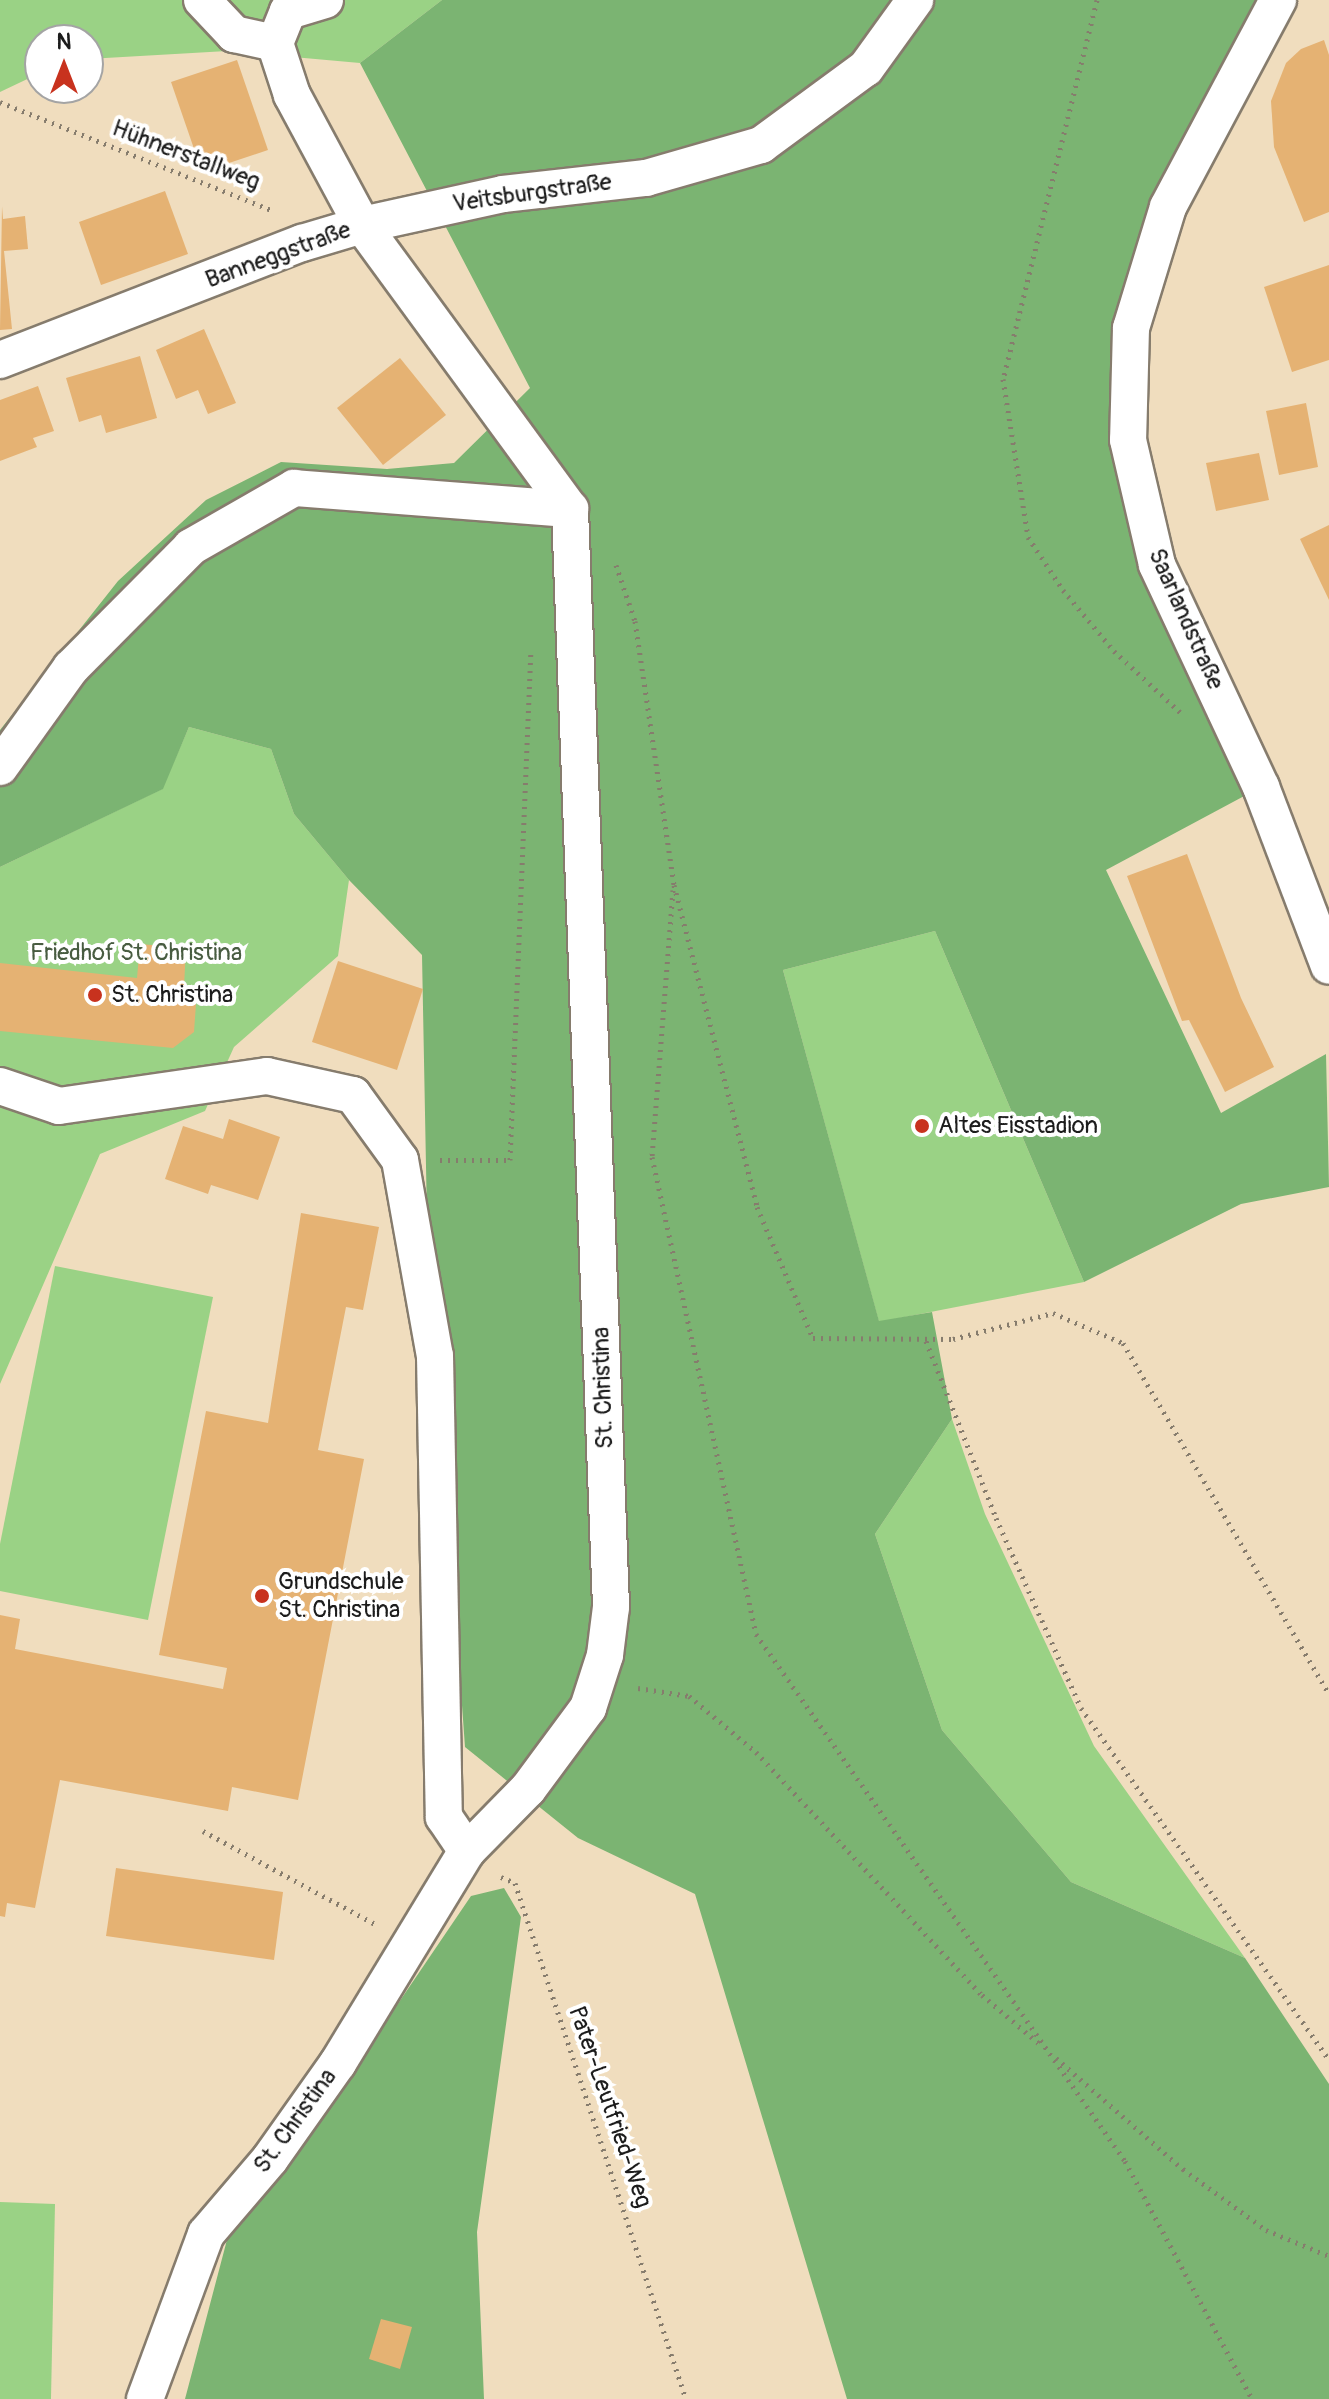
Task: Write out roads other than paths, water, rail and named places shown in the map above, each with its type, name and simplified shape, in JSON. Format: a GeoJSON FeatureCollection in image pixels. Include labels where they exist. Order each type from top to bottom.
{"type":"FeatureCollection","features":[{"type":"Feature","properties":{"kind":"street"},"geometry":{"type":"LineString","coordinates":[[202,0],[234,34],[275,43]]}},
{"type":"Feature","properties":{"kind":"street"},"geometry":{"type":"LineString","coordinates":[[325,0],[288,11],[275,43],[292,95],[362,225]]}},
{"type":"Feature","properties":{"kind":"street","name":"Veitsburgstraße"},"geometry":{"type":"LineString","coordinates":[[362,225],[503,194],[646,178],[761,145],[866,68],[915,0]]}},
{"type":"Feature","properties":{"kind":"street","name":"Saarlandstraße"},"geometry":{"type":"LineString","coordinates":[[1278,0],[1168,207],[1131,328],[1128,440],[1157,565],[1230,716],[1329,966]]}},
{"type":"Feature","properties":{"kind":"street","name":"Banneggstraße"},"geometry":{"type":"LineString","coordinates":[[0,360],[302,243],[362,225],[570,509]]}},
{"type":"Feature","properties":{"kind":"street"},"geometry":{"type":"LineString","coordinates":[[0,767],[71,668],[191,547],[294,488],[570,509]]}},
{"type":"Feature","properties":{"kind":"street","name":"St. Christina"},"geometry":{"type":"LineString","coordinates":[[145,2399],[206,2234],[270,2159],[412,1944],[467,1851],[528,1789],[588,1708],[597,1682],[611,1607],[570,509]]}},
{"type":"Feature","properties":{"kind":"street"},"geometry":{"type":"LineString","coordinates":[[0,1086],[59,1106],[267,1076],[353,1095],[400,1160],[435,1356],[444,1817],[467,1851]]}},
{"type":"Feature","properties":{"kind":"place","name":"St. Christina"},"geometry":{"type":"Point","coordinates":[95,995]}},
{"type":"Feature","properties":{"kind":"place","name":"Altes Eisstadion"},"geometry":{"type":"Point","coordinates":[922,1126]}},
{"type":"Feature","properties":{"kind":"place","name":"Grundschule St. Christina"},"geometry":{"type":"Point","coordinates":[262,1596]}},
{"type":"Feature","properties":{"kind":"park label","name":"Friedhof St. Christina"},"geometry":{"type":"Point","coordinates":[136,953]}}]}
